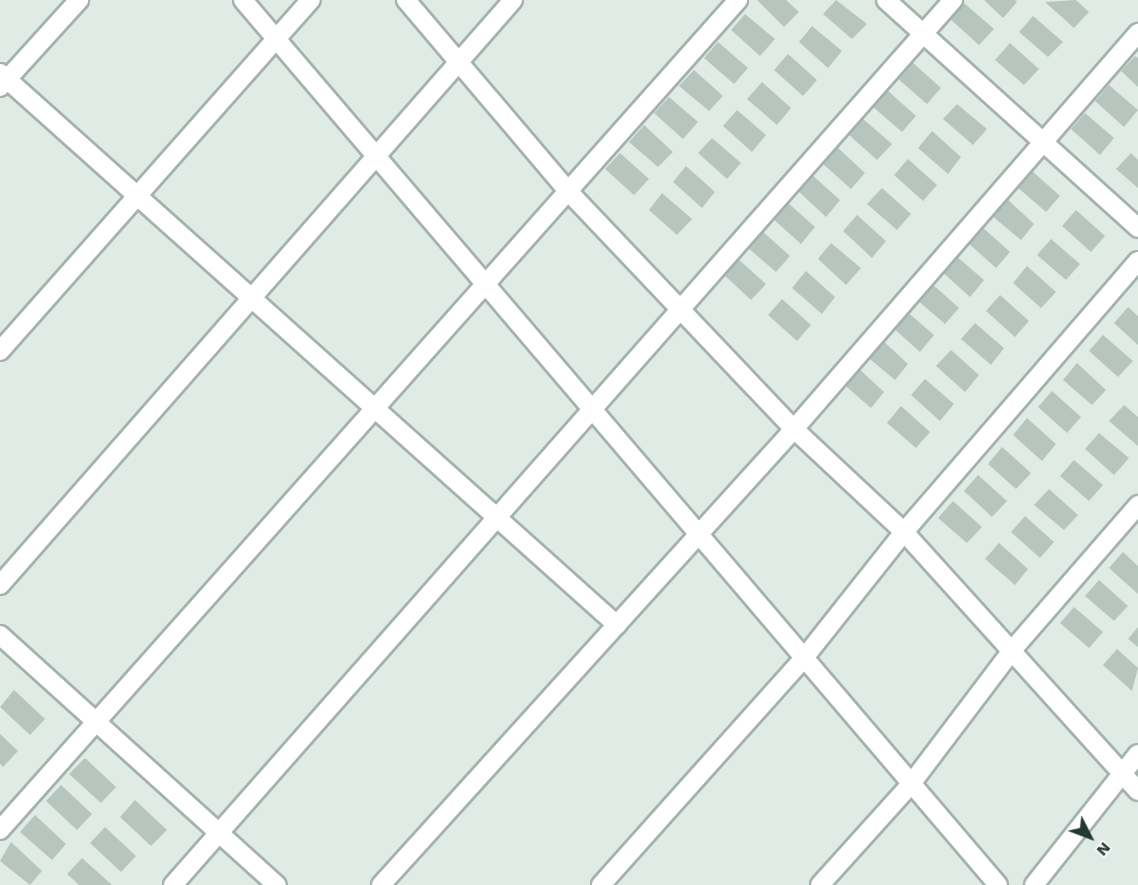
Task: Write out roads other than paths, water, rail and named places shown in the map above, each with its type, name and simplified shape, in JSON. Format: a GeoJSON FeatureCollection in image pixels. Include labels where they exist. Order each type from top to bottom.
{"type":"FeatureCollection","features":[{"type":"Feature","properties":{"kind":"street"},"geometry":{"type":"LineString","coordinates":[[79,0],[2,80],[139,197],[616,625]]}},
{"type":"Feature","properties":{"kind":"street"},"geometry":{"type":"LineString","coordinates":[[243,0],[998,885]]}},
{"type":"Feature","properties":{"kind":"street"},"geometry":{"type":"LineString","coordinates":[[0,351],[139,197],[311,0]]}},
{"type":"Feature","properties":{"kind":"street"},"geometry":{"type":"LineString","coordinates":[[406,0],[461,59],[567,190],[684,308],[794,429],[904,532],[1013,649],[1120,773],[1138,790]]}},
{"type":"Feature","properties":{"kind":"street"},"geometry":{"type":"LineString","coordinates":[[0,585],[513,0]]}},
{"type":"Feature","properties":{"kind":"street"},"geometry":{"type":"LineString","coordinates":[[0,830],[738,0]]}},
{"type":"Feature","properties":{"kind":"street"},"geometry":{"type":"LineString","coordinates":[[886,0],[1138,228]]}},
{"type":"Feature","properties":{"kind":"street"},"geometry":{"type":"LineString","coordinates":[[173,885],[684,308],[953,0]]}},
{"type":"Feature","properties":{"kind":"street"},"geometry":{"type":"LineString","coordinates":[[381,885],[794,429],[1138,33]]}},
{"type":"Feature","properties":{"kind":"street"},"geometry":{"type":"LineString","coordinates":[[601,885],[804,658],[904,532],[1138,261]]}},
{"type":"Feature","properties":{"kind":"street"},"geometry":{"type":"LineString","coordinates":[[820,885],[911,784],[1013,649],[1138,505]]}},
{"type":"Feature","properties":{"kind":"street"},"geometry":{"type":"LineString","coordinates":[[0,635],[277,885]]}},
{"type":"Feature","properties":{"kind":"street"},"geometry":{"type":"LineString","coordinates":[[1034,885],[1120,773],[1138,754]]}}]}
